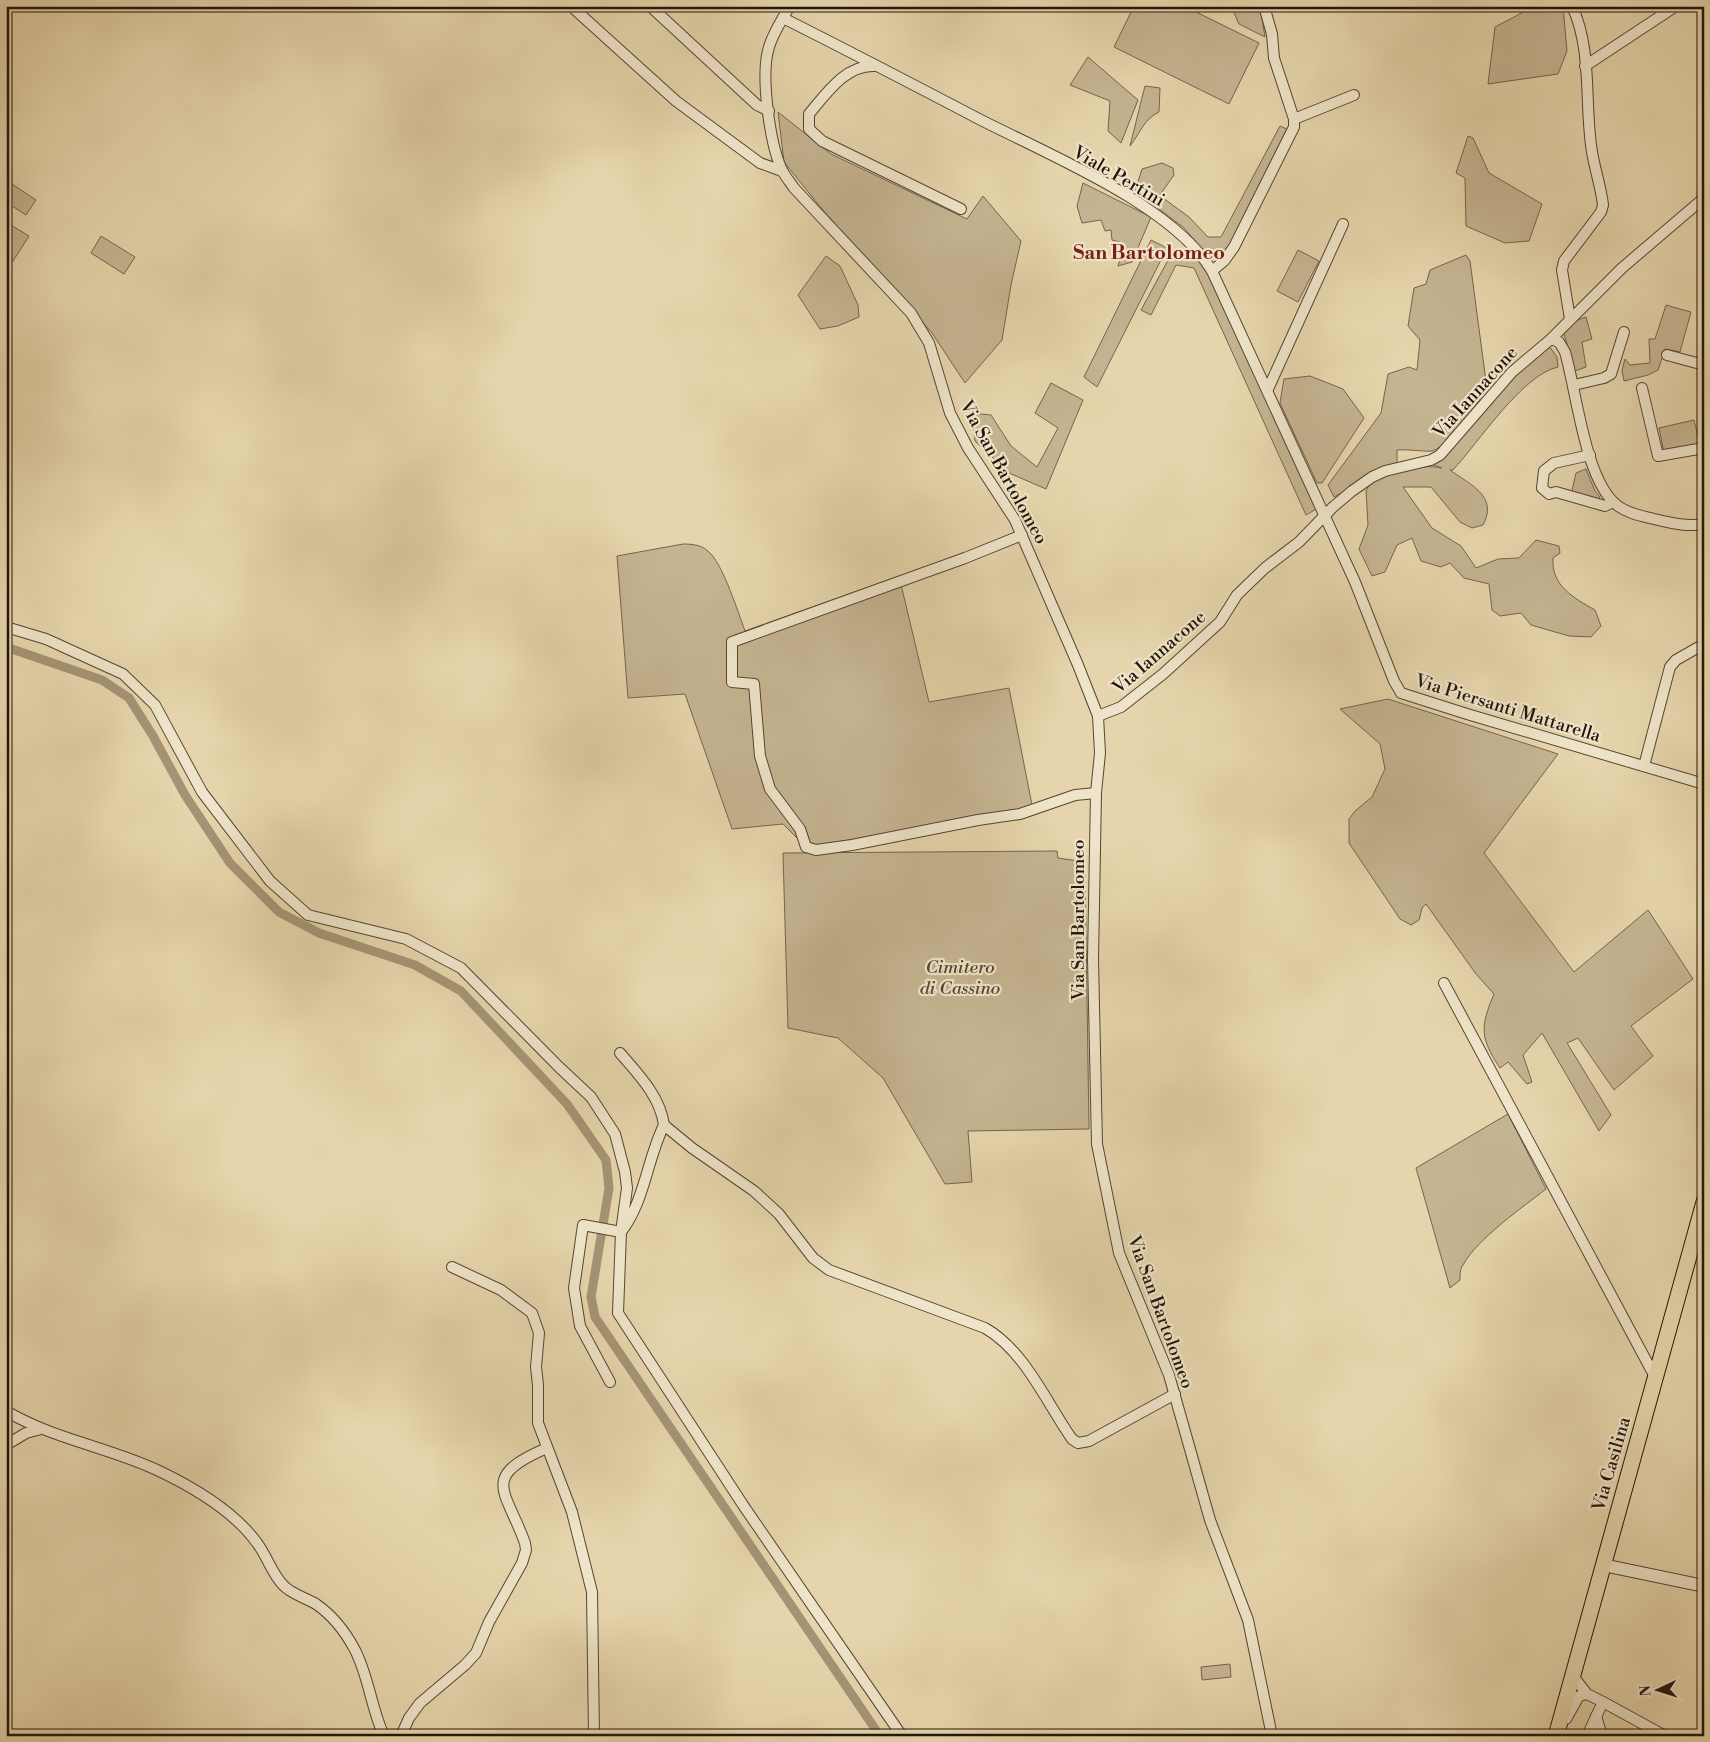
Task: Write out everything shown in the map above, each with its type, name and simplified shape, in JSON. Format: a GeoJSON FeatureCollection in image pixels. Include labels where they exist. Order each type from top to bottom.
{"type":"FeatureCollection","features":[{"type":"Feature","properties":{"kind":"main road","name":"Via Casilina"},"geometry":{"type":"LineString","coordinates":[[1556,1736],[1704,1202]]}},
{"type":"Feature","properties":{"kind":"street"},"geometry":{"type":"LineString","coordinates":[[570,6],[676,101],[760,163],[782,171],[775,150],[769,111],[766,62],[768,48],[790,6]]}},
{"type":"Feature","properties":{"kind":"street"},"geometry":{"type":"LineString","coordinates":[[650,6],[757,105],[769,111]]}},
{"type":"Feature","properties":{"kind":"street"},"geometry":{"type":"LineString","coordinates":[[1212,271],[1224,261],[1234,247],[1294,127],[1294,118],[1274,58],[1272,34],[1264,6]]}},
{"type":"Feature","properties":{"kind":"street"},"geometry":{"type":"LineString","coordinates":[[1570,319],[1562,270],[1564,261],[1601,212],[1603,205],[1592,151],[1586,66],[1578,21],[1572,6]]}},
{"type":"Feature","properties":{"kind":"street"},"geometry":{"type":"LineString","coordinates":[[1586,66],[1676,6]]}},
{"type":"Feature","properties":{"kind":"street","name":"Viale Pertini"},"geometry":{"type":"LineString","coordinates":[[783,18],[881,67],[1134,200],[1174,229],[1196,250],[1212,271],[1268,389],[1324,516]]}},
{"type":"Feature","properties":{"kind":"street"},"geometry":{"type":"LineString","coordinates":[[881,67],[864,65],[843,76],[809,114],[809,129],[822,142],[962,209]]}},
{"type":"Feature","properties":{"kind":"street"},"geometry":{"type":"LineString","coordinates":[[1294,118],[1354,95]]}},
{"type":"Feature","properties":{"kind":"street","name":"Via San Bartolomeo"},"geometry":{"type":"LineString","coordinates":[[782,171],[794,188],[911,314],[929,343],[950,413],[968,448],[1015,520],[1098,716],[1100,753],[1096,793],[1093,959],[1097,1144],[1119,1253],[1175,1394],[1210,1520],[1248,1620],[1272,1736]]}},
{"type":"Feature","properties":{"kind":"street","name":"Via Iannacone"},"geometry":{"type":"LineString","coordinates":[[1098,716],[1121,707],[1143,691],[1220,622],[1237,594],[1265,568],[1299,542],[1324,516],[1372,477],[1385,471],[1431,460],[1440,455],[1450,446],[1496,389],[1622,268],[1697,202],[1703,202]]}},
{"type":"Feature","properties":{"kind":"street"},"geometry":{"type":"LineString","coordinates":[[1268,389],[1343,224]]}},
{"type":"Feature","properties":{"kind":"street"},"geometry":{"type":"LineString","coordinates":[[1574,385],[1604,378],[1611,374],[1624,332]]}},
{"type":"Feature","properties":{"kind":"street"},"geometry":{"type":"LineString","coordinates":[[1550,339],[1562,345],[1574,385],[1597,480],[1613,502],[1623,510],[1636,515],[1687,525],[1704,524]]}},
{"type":"Feature","properties":{"kind":"street"},"geometry":{"type":"LineString","coordinates":[[1667,355],[1704,365]]}},
{"type":"Feature","properties":{"kind":"street"},"geometry":{"type":"LineString","coordinates":[[1642,388],[1658,456],[1704,448]]}},
{"type":"Feature","properties":{"kind":"street"},"geometry":{"type":"LineString","coordinates":[[1590,455],[1554,464],[1544,471],[1542,488],[1549,494],[1556,492],[1605,506],[1613,502]]}},
{"type":"Feature","properties":{"kind":"street","name":"Via Piersanti Mattarella"},"geometry":{"type":"LineString","coordinates":[[1324,516],[1359,590],[1394,681],[1401,693],[1704,784]]}},
{"type":"Feature","properties":{"kind":"street"},"geometry":{"type":"LineString","coordinates":[[1022,535],[965,558],[732,642],[732,682],[754,684],[760,756],[770,789],[800,829],[806,847],[816,850],[852,845],[978,820],[1020,814],[1075,795],[1096,793]]}},
{"type":"Feature","properties":{"kind":"street"},"geometry":{"type":"LineString","coordinates":[[6,627],[46,639],[123,674],[155,705],[207,800],[270,881],[308,915],[406,939],[461,968],[591,1097],[615,1134],[623,1156],[627,1188],[621,1232],[618,1313],[743,1505],[902,1736]]}},
{"type":"Feature","properties":{"kind":"street"},"geometry":{"type":"LineString","coordinates":[[1644,766],[1670,666],[1676,660],[1704,644]]}},
{"type":"Feature","properties":{"kind":"street"},"geometry":{"type":"LineString","coordinates":[[1444,982],[1655,1377]]}},
{"type":"Feature","properties":{"kind":"street"},"geometry":{"type":"LineString","coordinates":[[620,1052],[648,1085],[662,1114],[664,1125],[656,1140],[632,1218],[621,1232]]}},
{"type":"Feature","properties":{"kind":"street"},"geometry":{"type":"LineString","coordinates":[[664,1125],[692,1148],[754,1191],[779,1214],[813,1258],[829,1270],[985,1328],[1001,1338],[1028,1372],[1072,1439],[1078,1443],[1089,1440],[1175,1394]]}},
{"type":"Feature","properties":{"kind":"street"},"geometry":{"type":"LineString","coordinates":[[610,1382],[580,1326],[574,1288],[583,1225],[621,1232]]}},
{"type":"Feature","properties":{"kind":"street"},"geometry":{"type":"LineString","coordinates":[[452,1267],[501,1290],[532,1313],[539,1333],[536,1367],[538,1385],[536,1417],[572,1512],[592,1592],[594,1736]]}},
{"type":"Feature","properties":{"kind":"street"},"geometry":{"type":"LineString","coordinates":[[6,1410],[41,1429],[78,1443],[111,1451],[158,1471],[194,1490],[238,1523],[257,1543],[284,1586],[317,1605],[334,1620],[354,1650],[364,1675],[375,1717],[384,1736]]}},
{"type":"Feature","properties":{"kind":"street"},"geometry":{"type":"LineString","coordinates":[[6,1445],[26,1433],[41,1429]]}},
{"type":"Feature","properties":{"kind":"street"},"geometry":{"type":"LineString","coordinates":[[401,1736],[409,1718],[420,1703],[471,1660],[489,1622],[522,1563],[526,1550],[525,1543],[504,1491],[503,1480],[507,1471],[547,1448]]}},
{"type":"Feature","properties":{"kind":"street"},"geometry":{"type":"LineString","coordinates":[[1602,1565],[1704,1586]]}},
{"type":"Feature","properties":{"kind":"street"},"geometry":{"type":"LineString","coordinates":[[1572,1676],[1587,1694],[1666,1736]]}},
{"type":"Feature","properties":{"kind":"street"},"geometry":{"type":"LineString","coordinates":[[1556,1736],[1579,1696],[1587,1694]]}},
{"type":"Feature","properties":{"kind":"street"},"geometry":{"type":"LineString","coordinates":[[1586,1736],[1603,1702]]}},
{"type":"Feature","properties":{"kind":"street"},"geometry":{"type":"LineString","coordinates":[[1596,1716],[1602,1736]]}},
{"type":"Feature","properties":{"kind":"green space"},"geometry":{"type":"Polygon","coordinates":[[[1134,6],[1184,6],[1259,43],[1229,104],[1114,47],[1134,6]]]}},
{"type":"Feature","properties":{"kind":"green space"},"geometry":{"type":"Polygon","coordinates":[[[1231,6],[1260,6],[1265,37],[1239,24],[1231,6]]]}},
{"type":"Feature","properties":{"kind":"green space"},"geometry":{"type":"Polygon","coordinates":[[[1535,6],[1563,6],[1567,51],[1558,74],[1488,84],[1495,27],[1535,6]]]}},
{"type":"Feature","properties":{"kind":"green space"},"geometry":{"type":"Polygon","coordinates":[[[1088,57],[1138,100],[1121,143],[1108,131],[1110,101],[1070,85],[1088,57]]]}},
{"type":"Feature","properties":{"kind":"green space"},"geometry":{"type":"Polygon","coordinates":[[[1145,86],[1160,88],[1159,112],[1149,119],[1130,146],[1145,86]]]}},
{"type":"Feature","properties":{"kind":"green space"},"geometry":{"type":"Polygon","coordinates":[[[778,112],[831,154],[967,219],[983,196],[1021,241],[1011,285],[1002,340],[965,383],[932,333],[822,209],[784,162],[778,112]]]}},
{"type":"Feature","properties":{"kind":"green space"},"geometry":{"type":"Polygon","coordinates":[[[1280,126],[1289,130],[1229,247],[1223,251],[1203,250],[1184,228],[1158,208],[1163,198],[1189,217],[1208,237],[1221,237],[1280,126]]]}},
{"type":"Feature","properties":{"kind":"green space"},"geometry":{"type":"Polygon","coordinates":[[[1468,136],[1473,138],[1489,173],[1542,204],[1529,241],[1505,243],[1466,226],[1465,178],[1456,173],[1468,136]]]}},
{"type":"Feature","properties":{"kind":"green space"},"geometry":{"type":"Polygon","coordinates":[[[1162,163],[1173,168],[1174,175],[1157,199],[1135,191],[1142,169],[1162,163]]]}},
{"type":"Feature","properties":{"kind":"green space"},"geometry":{"type":"Polygon","coordinates":[[[6,180],[36,200],[26,215],[6,202],[6,180]]]}},
{"type":"Feature","properties":{"kind":"green space"},"geometry":{"type":"Polygon","coordinates":[[[1083,183],[1151,217],[1132,262],[1118,266],[1122,253],[1120,242],[1112,240],[1111,230],[1105,231],[1101,220],[1082,223],[1077,206],[1083,183]]]}},
{"type":"Feature","properties":{"kind":"green space"},"geometry":{"type":"Polygon","coordinates":[[[6,222],[29,236],[6,272],[6,222]]]}},
{"type":"Feature","properties":{"kind":"green space"},"geometry":{"type":"Polygon","coordinates":[[[101,236],[135,257],[124,274],[91,253],[101,236]]]}},
{"type":"Feature","properties":{"kind":"green space"},"geometry":{"type":"Polygon","coordinates":[[[1151,240],[1167,248],[1097,387],[1084,377],[1151,240]]]}},
{"type":"Feature","properties":{"kind":"green space"},"geometry":{"type":"Polygon","coordinates":[[[1182,250],[1198,258],[1212,279],[1318,508],[1306,515],[1194,268],[1176,265],[1151,315],[1141,310],[1167,262],[1182,250]]]}},
{"type":"Feature","properties":{"kind":"green space"},"geometry":{"type":"Polygon","coordinates":[[[1298,250],[1319,261],[1298,302],[1277,291],[1298,250]]]}},
{"type":"Feature","properties":{"kind":"green space"},"geometry":{"type":"Polygon","coordinates":[[[1466,255],[1470,261],[1487,389],[1455,433],[1440,447],[1432,451],[1397,450],[1397,463],[1334,497],[1328,485],[1381,413],[1388,374],[1409,367],[1417,370],[1420,340],[1408,326],[1414,288],[1426,284],[1430,270],[1466,255]]]}},
{"type":"Feature","properties":{"kind":"green space"},"geometry":{"type":"Polygon","coordinates":[[[826,256],[840,266],[858,305],[859,317],[838,326],[820,329],[798,295],[826,256]]]}},
{"type":"Feature","properties":{"kind":"green space"},"geometry":{"type":"Polygon","coordinates":[[[1666,305],[1691,312],[1680,352],[1665,349],[1658,370],[1648,375],[1624,381],[1622,370],[1625,359],[1630,365],[1650,363],[1649,339],[1655,339],[1666,305]]]}},
{"type":"Feature","properties":{"kind":"green space"},"geometry":{"type":"Polygon","coordinates":[[[1586,317],[1592,339],[1582,342],[1586,367],[1575,371],[1564,328],[1572,322],[1586,317]]]}},
{"type":"Feature","properties":{"kind":"green space"},"geometry":{"type":"Polygon","coordinates":[[[1549,346],[1557,357],[1558,367],[1544,373],[1516,396],[1453,470],[1450,470],[1473,486],[1485,499],[1487,515],[1483,525],[1472,528],[1460,522],[1431,487],[1403,487],[1432,528],[1461,546],[1476,568],[1498,559],[1519,558],[1536,540],[1559,546],[1560,553],[1553,558],[1553,568],[1560,584],[1572,596],[1595,610],[1601,626],[1591,637],[1569,636],[1531,625],[1521,613],[1500,616],[1492,610],[1489,584],[1464,578],[1450,563],[1441,567],[1421,561],[1412,538],[1397,545],[1385,572],[1372,576],[1359,549],[1368,525],[1366,491],[1370,483],[1414,468],[1442,468],[1431,464],[1492,394],[1549,346]]]}},
{"type":"Feature","properties":{"kind":"green space"},"geometry":{"type":"Polygon","coordinates":[[[1310,376],[1343,389],[1364,418],[1322,483],[1317,483],[1280,403],[1284,379],[1310,376]]]}},
{"type":"Feature","properties":{"kind":"green space"},"geometry":{"type":"Polygon","coordinates":[[[1051,383],[1083,400],[1046,489],[1009,473],[975,441],[972,413],[991,415],[1011,446],[1037,467],[1058,428],[1035,413],[1051,383]]]}},
{"type":"Feature","properties":{"kind":"green space"},"geometry":{"type":"Polygon","coordinates":[[[1694,420],[1700,445],[1664,453],[1659,428],[1694,420]]]}},
{"type":"Feature","properties":{"kind":"green space"},"geometry":{"type":"Polygon","coordinates":[[[1586,469],[1595,491],[1600,497],[1597,502],[1571,495],[1576,473],[1586,469]]]}},
{"type":"Feature","properties":{"kind":"green space"},"geometry":{"type":"Polygon","coordinates":[[[683,544],[702,547],[716,561],[721,569],[745,631],[899,576],[929,702],[1009,688],[1033,810],[806,847],[783,824],[732,829],[685,694],[628,698],[617,556],[683,544]]]}},
{"type":"Feature","properties":{"kind":"green space"},"geometry":{"type":"Polygon","coordinates":[[[1388,699],[1558,754],[1484,853],[1574,972],[1648,910],[1693,979],[1631,1026],[1653,1056],[1614,1090],[1578,1038],[1567,1043],[1611,1115],[1599,1131],[1542,1033],[1523,1055],[1532,1082],[1527,1084],[1508,1062],[1500,1068],[1493,1058],[1484,1032],[1486,1015],[1494,994],[1476,974],[1426,904],[1422,908],[1419,920],[1411,925],[1400,919],[1349,843],[1349,819],[1355,811],[1372,797],[1385,769],[1380,744],[1340,709],[1388,699]]]}},
{"type":"Feature","properties":{"kind":"green space","name":"Cimitero di Cassino"},"geometry":{"type":"Polygon","coordinates":[[[1057,851],[1058,858],[1085,862],[1089,1129],[968,1131],[972,1182],[945,1184],[883,1078],[838,1038],[788,1028],[783,853],[1057,851]]]}},
{"type":"Feature","properties":{"kind":"green space"},"geometry":{"type":"Polygon","coordinates":[[[1508,1114],[1546,1189],[1489,1234],[1462,1267],[1460,1280],[1450,1288],[1416,1168],[1508,1114]]]}},
{"type":"Feature","properties":{"kind":"green space"},"geometry":{"type":"Polygon","coordinates":[[[1230,1664],[1231,1677],[1202,1680],[1201,1667],[1230,1664]]]}},
{"type":"Feature","properties":{"kind":"waterway"},"geometry":{"type":"LineString","coordinates":[[6,647],[102,680],[129,698],[153,736],[185,795],[230,863],[279,912],[319,933],[415,965],[461,991],[567,1104],[606,1160],[609,1188],[591,1297],[595,1317],[880,1736]]}},
{"type":"Feature","properties":{"kind":"district","name":"San Bartolomeo"},"geometry":{"type":"Point","coordinates":[1149,252]}}]}
